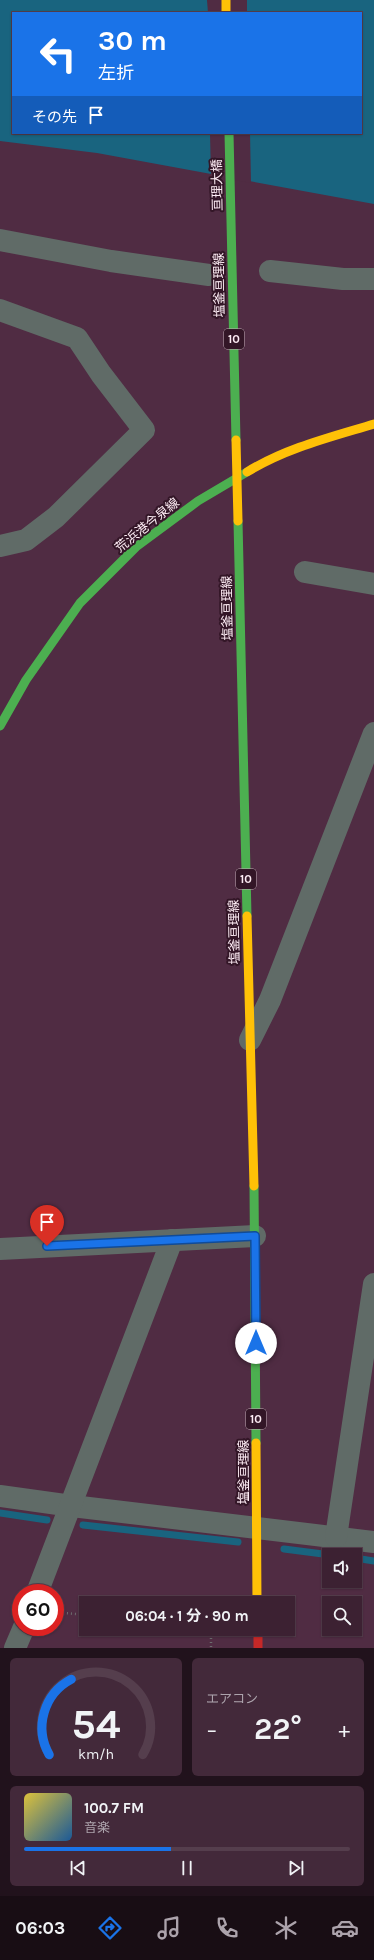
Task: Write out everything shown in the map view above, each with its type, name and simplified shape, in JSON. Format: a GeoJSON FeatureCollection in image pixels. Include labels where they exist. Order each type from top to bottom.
{"type":"FeatureCollection","features":[{"type":"Feature","properties":{"kind":"main road"},"geometry":{"type":"LineString","coordinates":[[226,0],[226,12]]}},
{"type":"Feature","properties":{"kind":"main road","name":"亘理大橋"},"geometry":{"type":"LineString","coordinates":[[229,134],[231,237]]}},
{"type":"Feature","properties":{"kind":"main road","name":"塩釜亘理線"},"geometry":{"type":"LineString","coordinates":[[231,237],[255,1236],[257,1596]]}},
{"type":"Feature","properties":{"kind":"main road","name":"荒浜港今泉線"},"geometry":{"type":"LineString","coordinates":[[0,726],[26,680],[80,603],[136,547],[198,501],[264,462],[313,442],[374,424]]}},
{"type":"Feature","properties":{"kind":"main road"},"geometry":{"type":"LineString","coordinates":[[258,1636],[258,1648]]}},
{"type":"Feature","properties":{"kind":"street"},"geometry":{"type":"LineString","coordinates":[[0,240],[111,261],[209,275]]}},
{"type":"Feature","properties":{"kind":"street"},"geometry":{"type":"LineString","coordinates":[[270,271],[343,279],[374,280]]}},
{"type":"Feature","properties":{"kind":"street"},"geometry":{"type":"LineString","coordinates":[[0,310],[77,338],[101,374],[144,430],[56,517],[26,540],[0,546]]}},
{"type":"Feature","properties":{"kind":"street"},"geometry":{"type":"LineString","coordinates":[[305,572],[374,584]]}},
{"type":"Feature","properties":{"kind":"street"},"geometry":{"type":"LineString","coordinates":[[250,1040],[270,1000],[374,733]]}},
{"type":"Feature","properties":{"kind":"street"},"geometry":{"type":"LineString","coordinates":[[0,1249],[255,1236]]}},
{"type":"Feature","properties":{"kind":"street"},"geometry":{"type":"LineString","coordinates":[[41,1584],[72,1506],[172,1240]]}},
{"type":"Feature","properties":{"kind":"street"},"geometry":{"type":"LineString","coordinates":[[336,1537],[374,1284]]}},
{"type":"Feature","properties":{"kind":"street"},"geometry":{"type":"LineString","coordinates":[[0,1496],[374,1542]]}},
{"type":"Feature","properties":{"kind":"street"},"geometry":{"type":"LineString","coordinates":[[15,1648],[20,1636]]}},
{"type":"Feature","properties":{"kind":"path"},"geometry":{"type":"LineString","coordinates":[[64,1613],[79,1614]]}},
{"type":"Feature","properties":{"kind":"path"},"geometry":{"type":"LineString","coordinates":[[211,1636],[211,1648]]}},
{"type":"Feature","properties":{"kind":"water"},"geometry":{"type":"Polygon","coordinates":[[[0,0],[374,0],[374,204],[97,153],[0,141],[0,0]]]}},
{"type":"Feature","properties":{"kind":"pier"},"geometry":{"type":"Polygon","coordinates":[[[207,0],[247,0],[247,12],[208,12],[207,0]]]}},
{"type":"Feature","properties":{"kind":"pier"},"geometry":{"type":"Polygon","coordinates":[[[210,134],[250,134],[251,183],[211,176],[210,134]]]}},
{"type":"Feature","properties":{"kind":"waterway"},"geometry":{"type":"LineString","coordinates":[[0,1513],[47,1520]]}},
{"type":"Feature","properties":{"kind":"waterway"},"geometry":{"type":"LineString","coordinates":[[83,1525],[238,1542]]}},
{"type":"Feature","properties":{"kind":"waterway"},"geometry":{"type":"LineString","coordinates":[[284,1549],[322,1554]]}},
{"type":"Feature","properties":{"kind":"waterway"},"geometry":{"type":"LineString","coordinates":[[362,1559],[374,1561]]}},
{"type":"Feature","properties":{"kind":"traffic: fast"},"geometry":{"type":"LineString","coordinates":[[229,134],[236,440]]}},
{"type":"Feature","properties":{"kind":"traffic: fast"},"geometry":{"type":"LineString","coordinates":[[0,726],[26,680],[80,603],[136,547],[198,501],[247,472]]}},
{"type":"Feature","properties":{"kind":"traffic: fast"},"geometry":{"type":"LineString","coordinates":[[238,521],[247,916]]}},
{"type":"Feature","properties":{"kind":"traffic: fast"},"geometry":{"type":"LineString","coordinates":[[254,1186],[256,1443]]}},
{"type":"Feature","properties":{"kind":"traffic: slow"},"geometry":{"type":"LineString","coordinates":[[226,0],[226,12]]}},
{"type":"Feature","properties":{"kind":"traffic: slow"},"geometry":{"type":"LineString","coordinates":[[247,472],[277,456],[374,424]]}},
{"type":"Feature","properties":{"kind":"traffic: slow"},"geometry":{"type":"LineString","coordinates":[[236,440],[238,521]]}},
{"type":"Feature","properties":{"kind":"traffic: slow"},"geometry":{"type":"LineString","coordinates":[[247,916],[254,1186]]}},
{"type":"Feature","properties":{"kind":"traffic: slow"},"geometry":{"type":"LineString","coordinates":[[256,1443],[257,1596]]}},
{"type":"Feature","properties":{"kind":"traffic: jam"},"geometry":{"type":"LineString","coordinates":[[258,1636],[258,1648]]}},
{"type":"Feature","properties":{"kind":"route"},"geometry":{"type":"LineString","coordinates":[[47,1246],[255,1236],[256,1343]]}}]}
